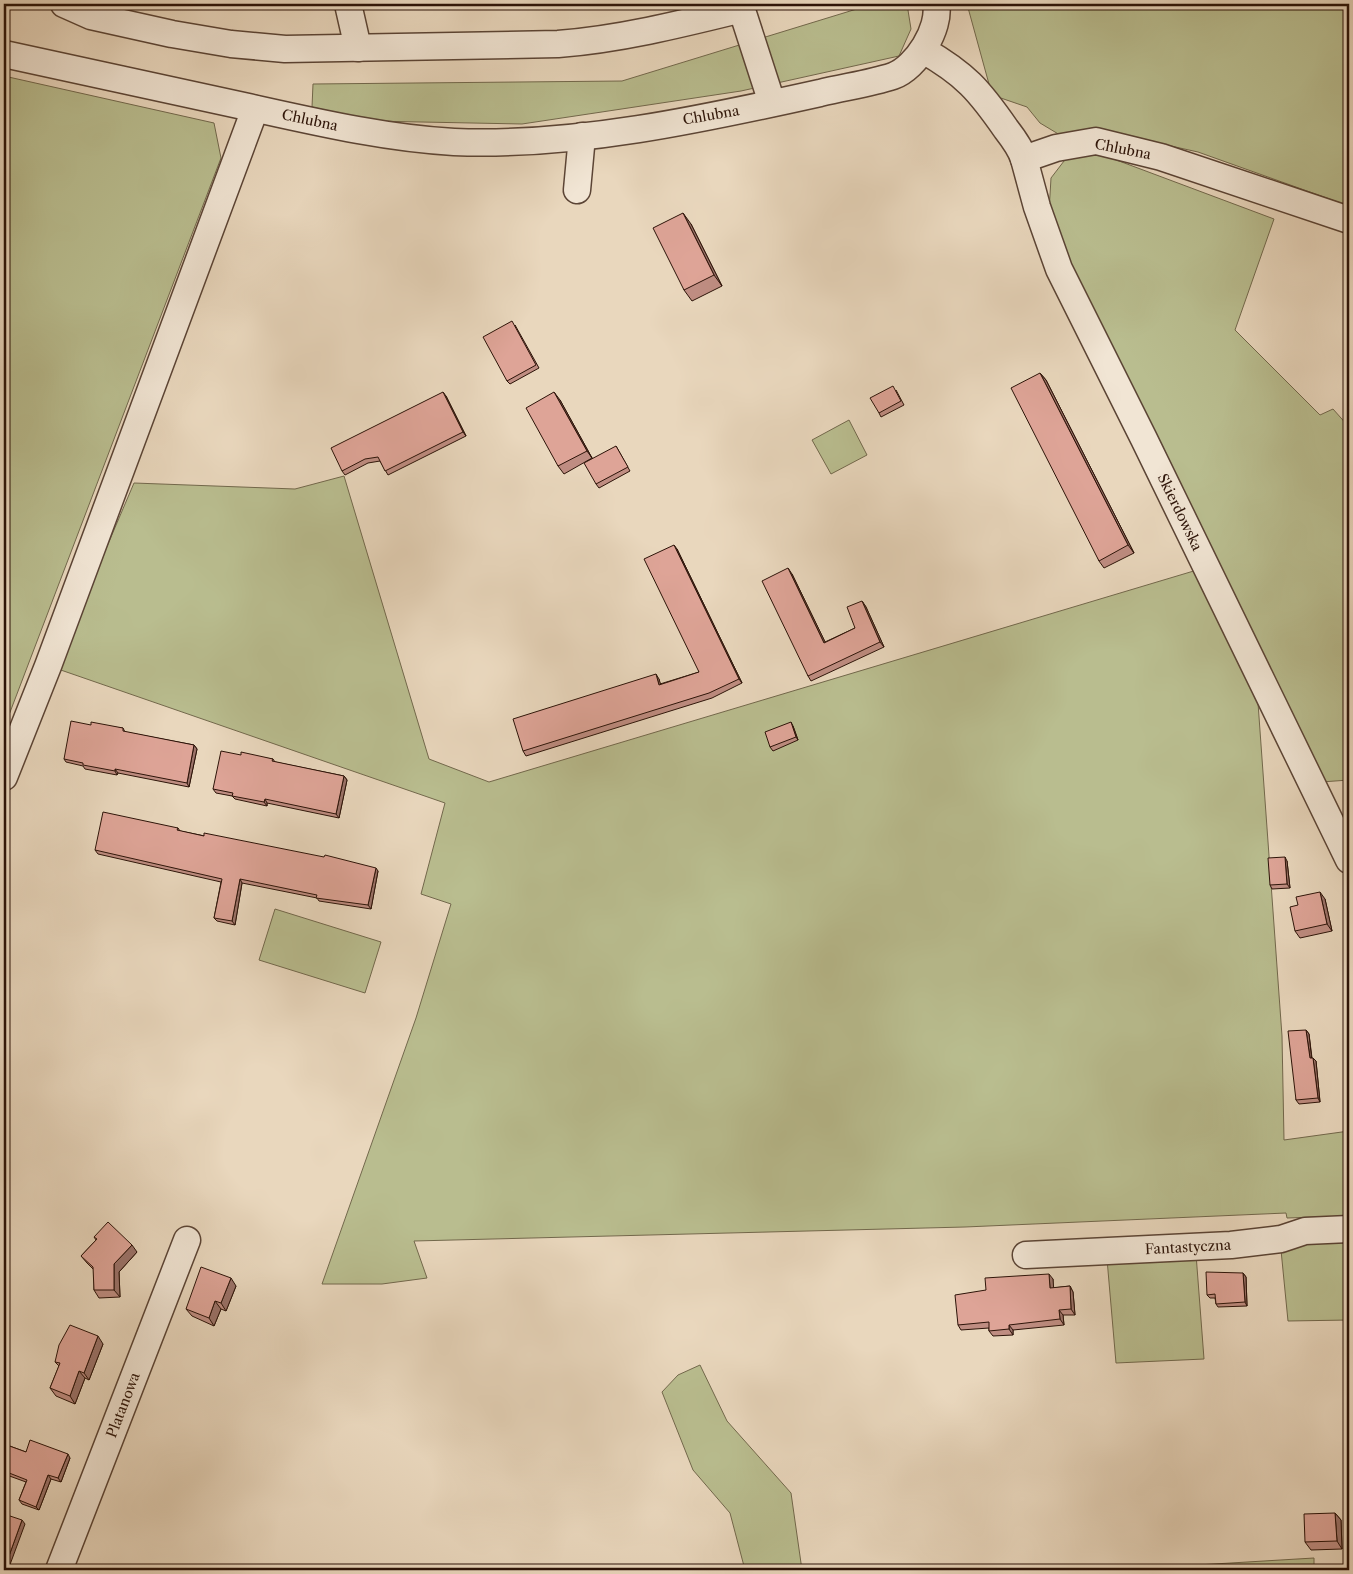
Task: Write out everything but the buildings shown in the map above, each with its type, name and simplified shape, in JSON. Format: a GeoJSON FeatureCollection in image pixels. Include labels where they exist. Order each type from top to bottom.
{"type":"FeatureCollection","features":[{"type":"Feature","properties":{"kind":"street"},"geometry":{"type":"LineString","coordinates":[[64,4],[91,16],[231,44],[285,49],[595,41],[666,28],[741,6],[772,103]]}},
{"type":"Feature","properties":{"kind":"street"},"geometry":{"type":"LineString","coordinates":[[348,4],[358,48]]}},
{"type":"Feature","properties":{"kind":"street"},"geometry":{"type":"LineString","coordinates":[[936,4],[937,18],[923,50],[954,68],[977,89],[1009,133],[1024,159]]}},
{"type":"Feature","properties":{"kind":"street","name":"Chlubna"},"geometry":{"type":"LineString","coordinates":[[4,54],[362,132],[413,139],[504,142],[582,136],[772,103],[894,76],[923,50]]}},
{"type":"Feature","properties":{"kind":"street"},"geometry":{"type":"LineString","coordinates":[[4,777],[48,666],[255,109]]}},
{"type":"Feature","properties":{"kind":"street"},"geometry":{"type":"LineString","coordinates":[[577,190],[582,136]]}},
{"type":"Feature","properties":{"kind":"street","name":"Chlubna"},"geometry":{"type":"LineString","coordinates":[[1024,159],[1056,148],[1096,141],[1161,157],[1349,220]]}},
{"type":"Feature","properties":{"kind":"street","name":"Skierdowska"},"geometry":{"type":"LineString","coordinates":[[1024,159],[1036,207],[1059,269],[1191,533],[1349,860]]}},
{"type":"Feature","properties":{"kind":"street","name":"Fantastyczna"},"geometry":{"type":"LineString","coordinates":[[1026,1255],[1231,1244],[1280,1238],[1305,1231],[1349,1229]]}},
{"type":"Feature","properties":{"kind":"street","name":"Platanowa"},"geometry":{"type":"LineString","coordinates":[[59,1570],[188,1240]]}},
{"type":"Feature","properties":{"kind":"green space"},"geometry":{"type":"Polygon","coordinates":[[[873,4],[907,4],[911,29],[899,56],[741,91],[522,124],[371,121],[312,107],[313,84],[622,81],[873,4]]]}},
{"type":"Feature","properties":{"kind":"green space"},"geometry":{"type":"Polygon","coordinates":[[[967,4],[1349,4],[1349,206],[1198,152],[1112,133],[1060,135],[1040,123],[1027,107],[992,95],[967,4]]]}},
{"type":"Feature","properties":{"kind":"green space"},"geometry":{"type":"Polygon","coordinates":[[[4,76],[214,123],[221,158],[4,728],[4,76]]]}},
{"type":"Feature","properties":{"kind":"green space"},"geometry":{"type":"Polygon","coordinates":[[[1074,148],[1087,149],[1274,219],[1235,330],[1320,415],[1333,409],[1349,427],[1349,780],[1321,782],[1054,240],[1049,212],[1051,178],[1074,148]]]}},
{"type":"Feature","properties":{"kind":"green space"},"geometry":{"type":"Polygon","coordinates":[[[849,420],[867,455],[831,474],[812,440],[849,420]]]}},
{"type":"Feature","properties":{"kind":"green space"},"geometry":{"type":"Polygon","coordinates":[[[344,476],[429,759],[489,782],[1197,570],[1257,689],[1282,1036],[1284,1140],[1349,1131],[1349,1216],[1287,1218],[1286,1213],[965,1227],[414,1241],[427,1278],[382,1284],[322,1284],[416,1018],[451,904],[421,894],[445,803],[55,668],[134,483],[295,489],[344,476]]]}},
{"type":"Feature","properties":{"kind":"green space"},"geometry":{"type":"Polygon","coordinates":[[[275,909],[381,942],[365,993],[259,960],[275,909]]]}},
{"type":"Feature","properties":{"kind":"green space"},"geometry":{"type":"Polygon","coordinates":[[[1312,1236],[1349,1237],[1349,1320],[1288,1321],[1281,1250],[1312,1236]]]}},
{"type":"Feature","properties":{"kind":"green space"},"geometry":{"type":"Polygon","coordinates":[[[1196,1254],[1204,1359],[1116,1363],[1107,1259],[1196,1254]]]}},
{"type":"Feature","properties":{"kind":"green space"},"geometry":{"type":"Polygon","coordinates":[[[700,1365],[727,1421],[791,1493],[802,1570],[745,1570],[730,1513],[693,1470],[662,1392],[678,1375],[700,1365]]]}},
{"type":"Feature","properties":{"kind":"green space"},"geometry":{"type":"Polygon","coordinates":[[[1314,1558],[1314,1570],[1114,1570],[1314,1558]]]}}]}
